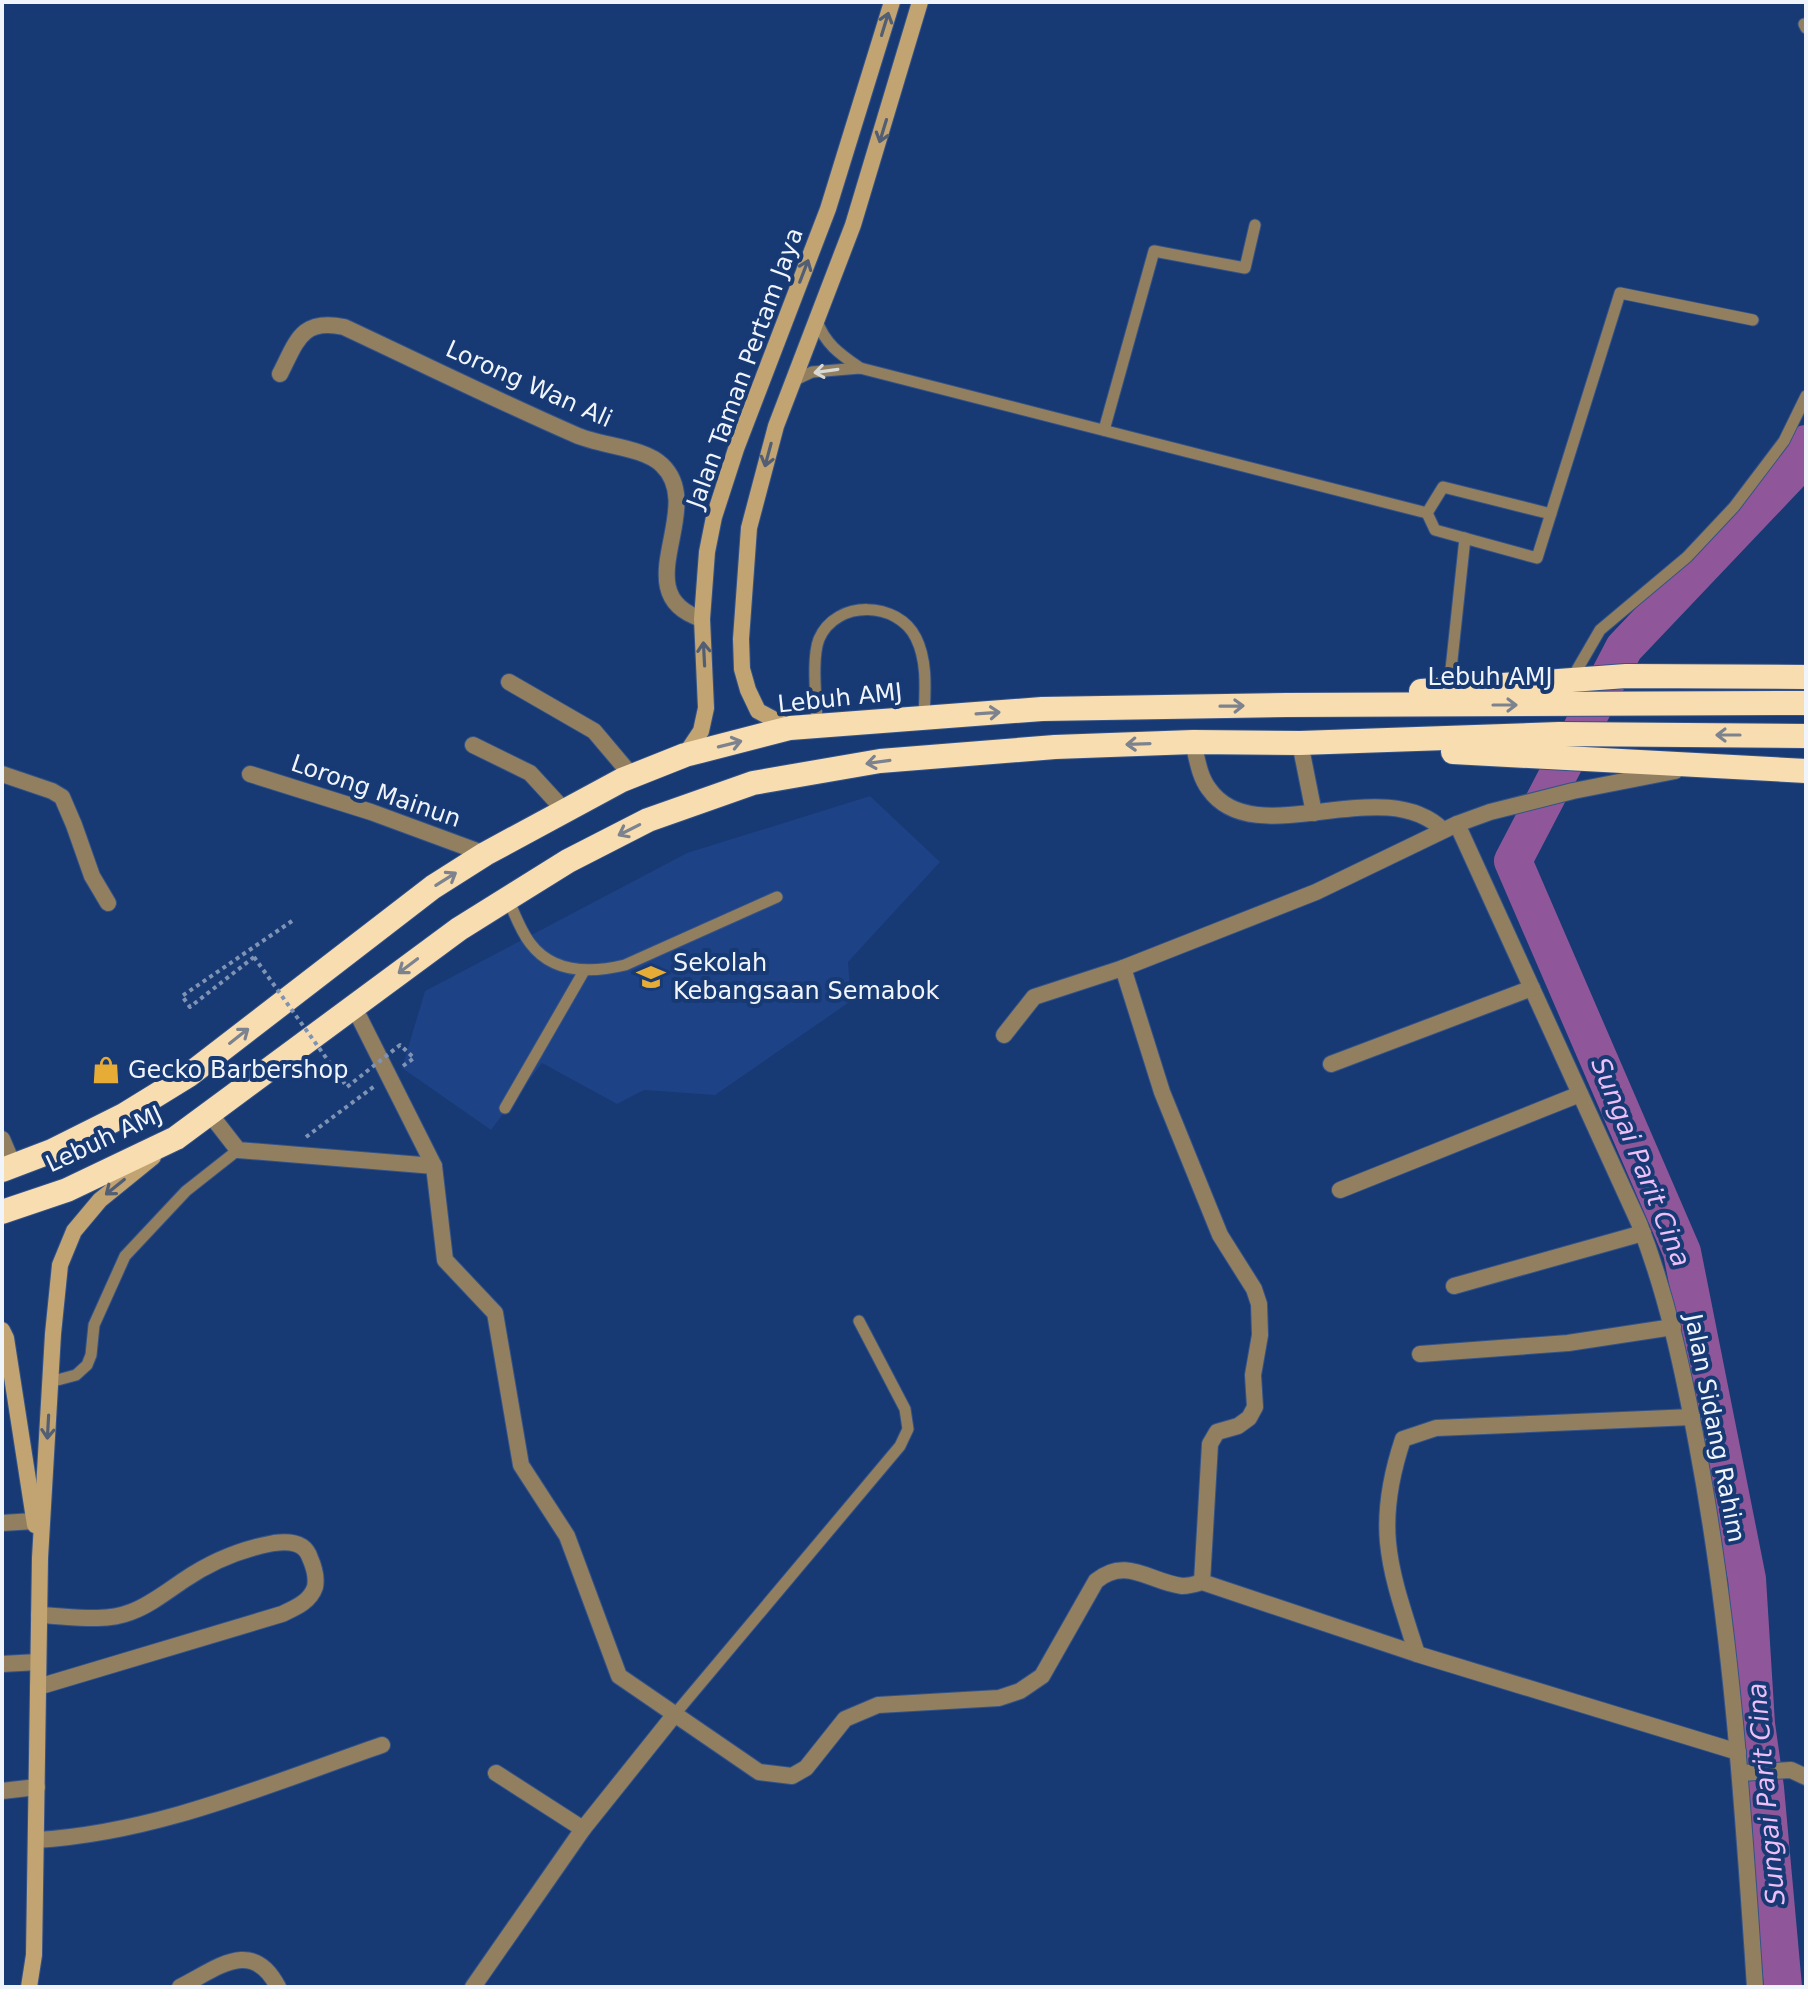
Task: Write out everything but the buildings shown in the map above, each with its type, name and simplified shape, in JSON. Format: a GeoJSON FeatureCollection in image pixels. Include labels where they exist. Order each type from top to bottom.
{"type":"FeatureCollection","features":[{"type":"Feature","properties":{"kind":"highway"},"geometry":{"type":"LineString","coordinates":[[1287,705],[1449,688],[1579,688],[1626,676],[1806,677]]}},
{"type":"Feature","properties":{"kind":"highway","name":"Lebuh AMJ"},"geometry":{"type":"LineString","coordinates":[[8,1168],[124,1115],[189,1075],[433,887],[485,854],[632,776],[685,755],[790,728],[1042,709],[1287,705],[1579,688],[1618,704],[1806,703]]}},
{"type":"Feature","properties":{"kind":"highway","name":"Lebuh AMJ"},"geometry":{"type":"LineString","coordinates":[[2,1212],[67,1190],[176,1138],[507,897],[568,861],[648,820],[753,783],[880,761],[1055,747],[1559,734],[1806,736]]}},
{"type":"Feature","properties":{"kind":"highway"},"geometry":{"type":"LineString","coordinates":[[1300,743],[1806,771]]}},
{"type":"Feature","properties":{"kind":"street","name":"Jalan Taman Pertam Jaya"},"geometry":{"type":"LineString","coordinates":[[685,755],[701,731],[706,708],[702,619],[707,552],[714,517],[736,449],[828,209],[892,2]]}},
{"type":"Feature","properties":{"kind":"street","name":"Jalan Taman Pertam Jaya"},"geometry":{"type":"LineString","coordinates":[[790,728],[758,711],[742,669],[741,639],[749,528],[776,426],[853,225],[920,2]]}},
{"type":"Feature","properties":{"kind":"street","name":"Lorong Wan Ali"},"geometry":{"type":"LineString","coordinates":[[280,374],[298,338],[310,327],[325,323],[344,327],[578,436],[646,455],[661,463],[668,472],[676,504],[665,577],[670,594],[680,608],[702,619]]}},
{"type":"Feature","properties":{"kind":"street"},"geometry":{"type":"LineString","coordinates":[[509,682],[594,731],[632,776]]}},
{"type":"Feature","properties":{"kind":"street"},"geometry":{"type":"LineString","coordinates":[[1193,742],[1199,768],[1209,789],[1224,804],[1247,814],[1396,808],[1418,812],[1450,827]]}},
{"type":"Feature","properties":{"kind":"street"},"geometry":{"type":"LineString","coordinates":[[1300,743],[1314,813]]}},
{"type":"Feature","properties":{"kind":"street"},"geometry":{"type":"LineString","coordinates":[[473,745],[530,773],[564,810]]}},
{"type":"Feature","properties":{"kind":"street"},"geometry":{"type":"LineString","coordinates":[[1004,1035],[1034,997],[1123,968],[1316,892],[1450,827],[1490,812],[1573,791],[1699,766]]}},
{"type":"Feature","properties":{"kind":"street"},"geometry":{"type":"LineString","coordinates":[[2,774],[62,797],[92,876],[108,903]]}},
{"type":"Feature","properties":{"kind":"street","name":"Lorong Mainun"},"geometry":{"type":"LineString","coordinates":[[250,774],[371,812],[485,854]]}},
{"type":"Feature","properties":{"kind":"street","name":"Jalan Sidang Rahim"},"geometry":{"type":"LineString","coordinates":[[1450,827],[1532,988],[1643,1233],[1673,1327],[1714,1534],[1738,1752],[1747,1772],[1755,1987]]}},
{"type":"Feature","properties":{"kind":"street"},"geometry":{"type":"LineString","coordinates":[[1123,968],[1162,1092],[1220,1235],[1254,1289],[1261,1319],[1253,1375],[1255,1407],[1249,1418],[1238,1426],[1217,1432],[1210,1444],[1202,1582]]}},
{"type":"Feature","properties":{"kind":"street"},"geometry":{"type":"LineString","coordinates":[[1331,1064],[1532,988]]}},
{"type":"Feature","properties":{"kind":"street"},"geometry":{"type":"LineString","coordinates":[[354,1007],[434,1166],[445,1260],[495,1313],[521,1465],[567,1536],[619,1676],[759,1772],[792,1776],[806,1768],[845,1719],[878,1705],[999,1698],[1020,1691],[1042,1676],[1096,1581],[1107,1572],[1121,1569],[1184,1586],[1202,1582],[1417,1654],[1738,1752]]}},
{"type":"Feature","properties":{"kind":"street"},"geometry":{"type":"LineString","coordinates":[[1340,1190],[1580,1094]]}},
{"type":"Feature","properties":{"kind":"street"},"geometry":{"type":"LineString","coordinates":[[210,1114],[238,1150],[434,1166]]}},
{"type":"Feature","properties":{"kind":"street"},"geometry":{"type":"LineString","coordinates":[[29,1987],[34,1955],[40,1558],[60,1265],[74,1231],[100,1200],[176,1138]]}},
{"type":"Feature","properties":{"kind":"street"},"geometry":{"type":"LineString","coordinates":[[2,1139],[8,1168]]}},
{"type":"Feature","properties":{"kind":"street"},"geometry":{"type":"LineString","coordinates":[[1454,1286],[1643,1233]]}},
{"type":"Feature","properties":{"kind":"street"},"geometry":{"type":"LineString","coordinates":[[1420,1354],[1568,1343],[1673,1327]]}},
{"type":"Feature","properties":{"kind":"street"},"geometry":{"type":"LineString","coordinates":[[2,1330],[6,1338],[40,1558]]}},
{"type":"Feature","properties":{"kind":"street"},"geometry":{"type":"LineString","coordinates":[[1417,1654],[1386,1543],[1387,1505],[1403,1439],[1436,1428],[1692,1417]]}},
{"type":"Feature","properties":{"kind":"street"},"geometry":{"type":"LineString","coordinates":[[2,1523],[34,1521]]}},
{"type":"Feature","properties":{"kind":"street"},"geometry":{"type":"LineString","coordinates":[[38,1687],[282,1614],[298,1607],[311,1596],[316,1584],[315,1570],[308,1552],[301,1545],[286,1541],[240,1551],[218,1560],[148,1605],[128,1614],[106,1618],[39,1615]]}},
{"type":"Feature","properties":{"kind":"street"},"geometry":{"type":"LineString","coordinates":[[2,1664],[38,1662]]}},
{"type":"Feature","properties":{"kind":"street"},"geometry":{"type":"LineString","coordinates":[[473,1987],[583,1829],[675,1714]]}},
{"type":"Feature","properties":{"kind":"street"},"geometry":{"type":"LineString","coordinates":[[36,1840],[76,1838],[156,1822],[382,1745]]}},
{"type":"Feature","properties":{"kind":"street"},"geometry":{"type":"LineString","coordinates":[[1747,1772],[1791,1770],[1806,1777]]}},
{"type":"Feature","properties":{"kind":"street"},"geometry":{"type":"LineString","coordinates":[[496,1773],[583,1829]]}},
{"type":"Feature","properties":{"kind":"street"},"geometry":{"type":"LineString","coordinates":[[2,1791],[37,1787]]}},
{"type":"Feature","properties":{"kind":"street"},"geometry":{"type":"LineString","coordinates":[[180,1987],[228,1964],[254,1960],[264,1965],[278,1987]]}},
{"type":"Feature","properties":{"kind":"lane"},"geometry":{"type":"LineString","coordinates":[[1104,430],[1154,251],[1245,268],[1255,225]]}},
{"type":"Feature","properties":{"kind":"lane"},"geometry":{"type":"LineString","coordinates":[[1427,513],[1435,530],[1537,558],[1620,293],[1753,320]]}},
{"type":"Feature","properties":{"kind":"lane"},"geometry":{"type":"LineString","coordinates":[[817,321],[823,338],[860,368]]}},
{"type":"Feature","properties":{"kind":"lane"},"geometry":{"type":"LineString","coordinates":[[793,381],[812,372],[860,368],[1427,513]]}},
{"type":"Feature","properties":{"kind":"lane"},"geometry":{"type":"LineString","coordinates":[[1579,688],[1600,630],[1687,557],[1734,507],[1784,441],[1806,396]]}},
{"type":"Feature","properties":{"kind":"lane"},"geometry":{"type":"LineString","coordinates":[[1427,513],[1443,487],[1551,514]]}},
{"type":"Feature","properties":{"kind":"lane"},"geometry":{"type":"LineString","coordinates":[[1449,688],[1465,538]]}},
{"type":"Feature","properties":{"kind":"lane"},"geometry":{"type":"LineString","coordinates":[[817,726],[819,639],[836,618],[863,610],[880,610],[894,616],[916,636],[925,674],[924,718]]}},
{"type":"Feature","properties":{"kind":"lane"},"geometry":{"type":"LineString","coordinates":[[507,897],[529,942],[543,957],[584,971],[625,965],[777,897]]}},
{"type":"Feature","properties":{"kind":"lane"},"geometry":{"type":"LineString","coordinates":[[505,1108],[584,971]]}},
{"type":"Feature","properties":{"kind":"lane"},"geometry":{"type":"LineString","coordinates":[[50,1382],[76,1375],[87,1365],[94,1325],[125,1256],[186,1191],[238,1150]]}},
{"type":"Feature","properties":{"kind":"lane"},"geometry":{"type":"LineString","coordinates":[[675,1714],[904,1438],[908,1429],[905,1409],[859,1321]]}},
{"type":"Feature","properties":{"kind":"path"},"geometry":{"type":"LineString","coordinates":[[292,921],[182,996],[190,1007],[254,957],[347,1087],[400,1045],[414,1058],[299,1141]]}},
{"type":"Feature","properties":{"kind":"shaded area","name":"Sekolah Kebangsaan Semabok"},"geometry":{"type":"Polygon","coordinates":[[[870,796],[940,862],[848,962],[851,1001],[715,1095],[644,1090],[617,1104],[542,1063],[491,1130],[402,1068],[425,991],[687,853],[870,796]]]}},
{"type":"Feature","properties":{"kind":"waterway","name":"Sungai Parit Cina"},"geometry":{"type":"LineString","coordinates":[[1783,1987],[1765,1788],[1756,1724],[1747,1579],[1682,1252],[1513,861],[1624,648],[1794,469],[1806,444]]}},
{"type":"Feature","properties":{"kind":"place","name":"Sekolah Kebangsaan Semabok"},"geometry":{"type":"Point","coordinates":[651,977]}},
{"type":"Feature","properties":{"kind":"place","name":"Gecko Barbershop"},"geometry":{"type":"Point","coordinates":[106,1070]}}]}
